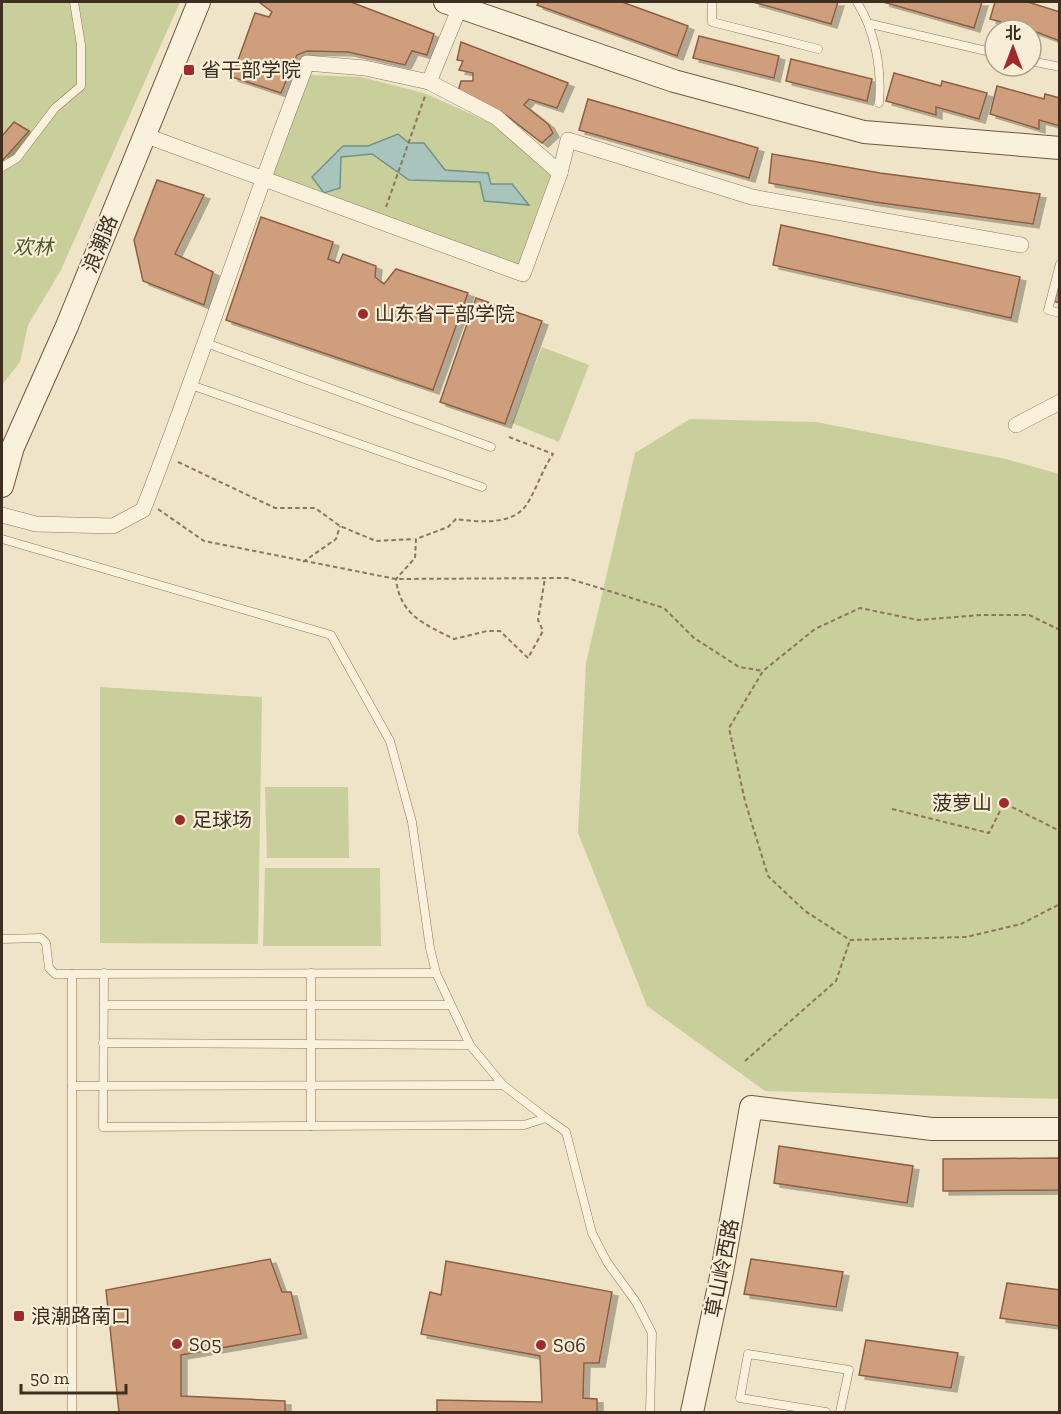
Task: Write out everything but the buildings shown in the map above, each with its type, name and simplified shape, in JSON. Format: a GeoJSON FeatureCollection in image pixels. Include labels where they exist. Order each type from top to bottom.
{"type":"FeatureCollection","features":[{"type":"Feature","properties":{"kind":"street","name":"浪潮路"},"geometry":{"type":"LineString","coordinates":[[2,486],[13,447],[67,326],[199,2]]}},
{"type":"Feature","properties":{"kind":"street"},"geometry":{"type":"LineString","coordinates":[[429,82],[450,10],[674,81],[864,132],[1059,148]]}},
{"type":"Feature","properties":{"kind":"street"},"geometry":{"type":"LineString","coordinates":[[2,515],[36,524],[113,526],[143,510],[191,385],[262,178],[307,63],[365,68],[429,82],[496,117],[560,173]]}},
{"type":"Feature","properties":{"kind":"street"},"geometry":{"type":"LineString","coordinates":[[144,135],[523,274],[560,173],[568,140],[752,197],[1021,245]]}},
{"type":"Feature","properties":{"kind":"street"},"geometry":{"type":"LineString","coordinates":[[1016,425],[1059,402]]}},
{"type":"Feature","properties":{"kind":"street","name":"草山岭西路"},"geometry":{"type":"LineString","coordinates":[[692,1413],[722,1272],[751,1107],[932,1128],[1059,1130]]}},
{"type":"Feature","properties":{"kind":"lane"},"geometry":{"type":"LineString","coordinates":[[2,167],[16,158],[55,108],[81,86],[81,45],[74,2]]}},
{"type":"Feature","properties":{"kind":"lane"},"geometry":{"type":"LineString","coordinates":[[712,2],[712,22],[818,49]]}},
{"type":"Feature","properties":{"kind":"lane"},"geometry":{"type":"LineString","coordinates":[[857,2],[871,24],[877,62],[879,103]]}},
{"type":"Feature","properties":{"kind":"lane"},"geometry":{"type":"LineString","coordinates":[[871,24],[983,50]]}},
{"type":"Feature","properties":{"kind":"lane"},"geometry":{"type":"LineString","coordinates":[[1043,64],[1059,67]]}},
{"type":"Feature","properties":{"kind":"lane"},"geometry":{"type":"LineString","coordinates":[[1059,264],[1048,310],[1059,313]]}},
{"type":"Feature","properties":{"kind":"lane"},"geometry":{"type":"LineString","coordinates":[[206,343],[491,447]]}},
{"type":"Feature","properties":{"kind":"lane"},"geometry":{"type":"LineString","coordinates":[[191,385],[482,487]]}},
{"type":"Feature","properties":{"kind":"lane"},"geometry":{"type":"LineString","coordinates":[[2,539],[331,635],[390,741],[412,822],[430,948],[436,973],[450,1005],[470,1046],[503,1084],[566,1132],[592,1233],[607,1262],[636,1302],[652,1333],[650,1413]]}},
{"type":"Feature","properties":{"kind":"lane"},"geometry":{"type":"LineString","coordinates":[[2,939],[41,938],[46,943],[49,968],[55,974],[436,973]]}},
{"type":"Feature","properties":{"kind":"lane"},"geometry":{"type":"LineString","coordinates":[[104,973],[103,1127],[524,1125],[546,1118]]}},
{"type":"Feature","properties":{"kind":"lane"},"geometry":{"type":"LineString","coordinates":[[312,973],[312,1126]]}},
{"type":"Feature","properties":{"kind":"lane"},"geometry":{"type":"LineString","coordinates":[[72,974],[72,1413]]}},
{"type":"Feature","properties":{"kind":"lane"},"geometry":{"type":"LineString","coordinates":[[104,1005],[450,1005]]}},
{"type":"Feature","properties":{"kind":"lane"},"geometry":{"type":"LineString","coordinates":[[104,1043],[470,1046]]}},
{"type":"Feature","properties":{"kind":"lane"},"geometry":{"type":"LineString","coordinates":[[72,1086],[503,1084]]}},
{"type":"Feature","properties":{"kind":"lane"},"geometry":{"type":"LineString","coordinates":[[826,1413],[740,1398],[748,1354],[849,1370],[840,1413]]}},
{"type":"Feature","properties":{"kind":"path"},"geometry":{"type":"LineString","coordinates":[[381,222],[429,82]]}},
{"type":"Feature","properties":{"kind":"path"},"geometry":{"type":"LineString","coordinates":[[165,456],[275,508],[315,508],[340,526],[376,541],[416,539],[448,527],[456,519],[486,523],[513,515],[526,507],[542,470],[553,454],[509,437]]}},
{"type":"Feature","properties":{"kind":"path"},"geometry":{"type":"LineString","coordinates":[[143,510],[160,509],[204,541],[396,579],[567,578],[664,608],[694,638],[739,667],[763,671]]}},
{"type":"Feature","properties":{"kind":"path"},"geometry":{"type":"LineString","coordinates":[[303,562],[336,539],[340,526]]}},
{"type":"Feature","properties":{"kind":"path"},"geometry":{"type":"LineString","coordinates":[[416,539],[415,558],[396,579],[398,597],[416,620],[454,639],[487,631],[500,631],[528,658],[543,631],[538,620],[545,578]]}},
{"type":"Feature","properties":{"kind":"path"},"geometry":{"type":"LineString","coordinates":[[1059,630],[1029,615],[981,615],[918,620],[860,608],[815,629],[763,671],[729,728],[745,801],[768,876],[805,911],[850,939],[966,937],[1021,924],[1059,904]]}},
{"type":"Feature","properties":{"kind":"path"},"geometry":{"type":"LineString","coordinates":[[892,808],[989,833],[1004,803],[1059,831]]}},
{"type":"Feature","properties":{"kind":"path"},"geometry":{"type":"LineString","coordinates":[[745,1061],[837,981],[850,939]]}},
{"type":"Feature","properties":{"kind":"green space","name":"欢林"},"geometry":{"type":"Polygon","coordinates":[[[2,2],[180,2],[61,270],[28,325],[20,362],[2,385],[2,2]]]}},
{"type":"Feature","properties":{"kind":"green space"},"geometry":{"type":"Polygon","coordinates":[[[311,75],[361,77],[424,93],[491,123],[551,174],[518,265],[270,173],[311,75]]]}},
{"type":"Feature","properties":{"kind":"green space"},"geometry":{"type":"Polygon","coordinates":[[[542,347],[589,365],[559,442],[512,423],[542,347]]]}},
{"type":"Feature","properties":{"kind":"green space"},"geometry":{"type":"Polygon","coordinates":[[[690,419],[816,422],[1006,459],[1059,474],[1059,1099],[765,1091],[647,1006],[578,833],[586,663],[635,453],[690,419]]]}},
{"type":"Feature","properties":{"kind":"green space","name":"足球场"},"geometry":{"type":"Polygon","coordinates":[[[100,687],[262,697],[258,944],[100,943],[100,687]]]}},
{"type":"Feature","properties":{"kind":"green space"},"geometry":{"type":"Polygon","coordinates":[[[265,787],[348,787],[349,858],[267,858],[265,787]]]}},
{"type":"Feature","properties":{"kind":"green space"},"geometry":{"type":"Polygon","coordinates":[[[265,868],[380,868],[381,946],[263,946],[265,868]]]}},
{"type":"Feature","properties":{"kind":"water"},"geometry":{"type":"Polygon","coordinates":[[[398,134],[409,143],[424,143],[445,170],[488,173],[491,184],[512,184],[529,205],[484,201],[480,182],[409,180],[372,154],[341,157],[340,188],[324,193],[312,177],[343,146],[368,146],[398,134]]]}},
{"type":"Feature","properties":{"kind":"place","name":"省干部学院"},"geometry":{"type":"Point","coordinates":[189,70]}},
{"type":"Feature","properties":{"kind":"place","name":"山东省干部学院"},"geometry":{"type":"Point","coordinates":[363,314]}},
{"type":"Feature","properties":{"kind":"place","name":"菠萝山"},"geometry":{"type":"Point","coordinates":[1004,803]}},
{"type":"Feature","properties":{"kind":"place","name":"足球场"},"geometry":{"type":"Point","coordinates":[180,820]}},
{"type":"Feature","properties":{"kind":"place","name":"浪潮路南口"},"geometry":{"type":"Point","coordinates":[19,1316]}},
{"type":"Feature","properties":{"kind":"place","name":"S05"},"geometry":{"type":"Point","coordinates":[177,1344]}},
{"type":"Feature","properties":{"kind":"place","name":"S06"},"geometry":{"type":"Point","coordinates":[541,1345]}}]}
